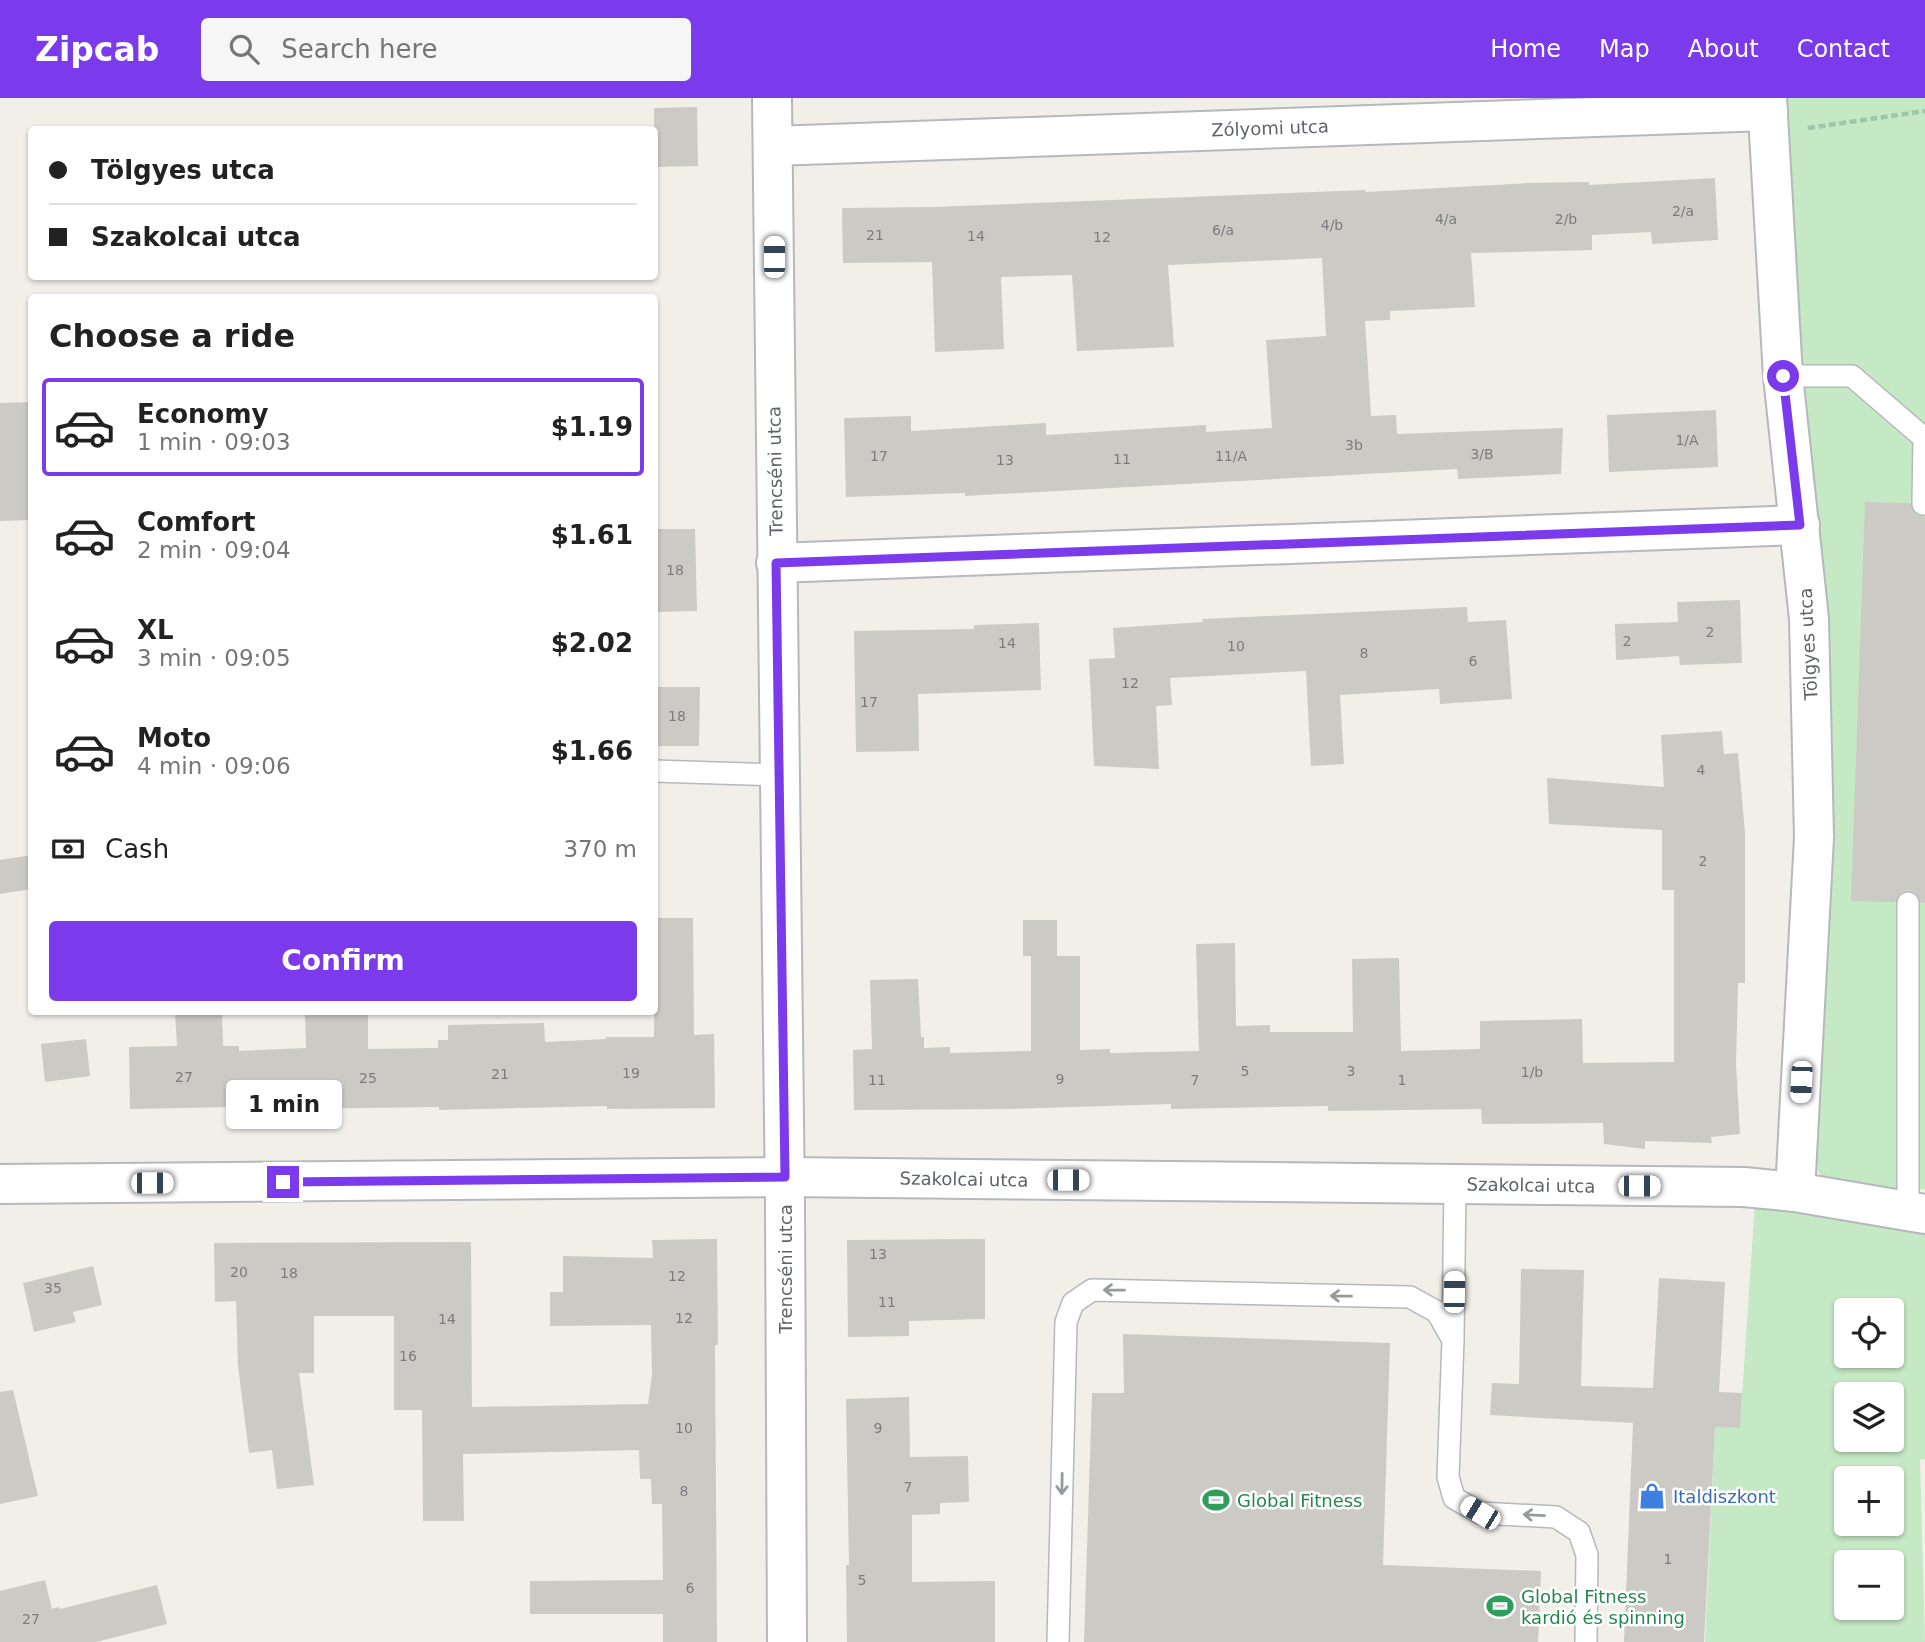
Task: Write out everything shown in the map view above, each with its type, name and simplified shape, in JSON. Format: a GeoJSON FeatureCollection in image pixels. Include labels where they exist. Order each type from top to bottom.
{"type":"FeatureCollection","features":[{"type":"Feature","properties":{"kind":"street","name":"Trencséni utca"},"geometry":{"type":"LineString","coordinates":[[772,98],[785,1177],[787,1642]]}},
{"type":"Feature","properties":{"kind":"street","name":"Zólyomi utca"},"geometry":{"type":"LineString","coordinates":[[773,146],[1768,114]]}},
{"type":"Feature","properties":{"kind":"street","name":"Tölgyes utca"},"geometry":{"type":"LineString","coordinates":[[1768,114],[1783,376],[1809,619],[1814,837],[1795,1192]]}},
{"type":"Feature","properties":{"kind":"street"},"geometry":{"type":"LineString","coordinates":[[776,563],[1800,525]]}},
{"type":"Feature","properties":{"kind":"street","name":"Szakolcai utca"},"geometry":{"type":"LineString","coordinates":[[0,1184],[785,1177],[1744,1187],[1795,1192],[1916,1213]]}},
{"type":"Feature","properties":{"kind":"lane"},"geometry":{"type":"LineString","coordinates":[[1783,376],[1852,376],[1924,438],[1923,504]]}},
{"type":"Feature","properties":{"kind":"lane"},"geometry":{"type":"LineString","coordinates":[[658,771],[779,775]]}},
{"type":"Feature","properties":{"kind":"lane"},"geometry":{"type":"LineString","coordinates":[[1908,903],[1916,1213]]}},
{"type":"Feature","properties":{"kind":"lane"},"geometry":{"type":"LineString","coordinates":[[1455,1184],[1448,1477],[1454,1498],[1480,1513],[1556,1517],[1579,1532],[1587,1555],[1586,1642]]}},
{"type":"Feature","properties":{"kind":"lane"},"geometry":{"type":"LineString","coordinates":[[1058,1642],[1066,1322],[1073,1303],[1092,1290],[1410,1297],[1437,1312],[1453,1340]]}},
{"type":"Feature","properties":{"kind":"path"},"geometry":{"type":"LineString","coordinates":[[1768,114],[1925,111]]}},
{"type":"Feature","properties":{"kind":"green space"},"geometry":{"type":"Polygon","coordinates":[[[1781,98],[1925,98],[1925,1189],[1865,1190],[1835,1184],[1823,1177],[1816,1168],[1812,1151],[1829,809],[1831,658],[1823,553],[1794,411],[1781,98]]]}},
{"type":"Feature","properties":{"kind":"green space"},"geometry":{"type":"Polygon","coordinates":[[[1755,1202],[1908,1224],[1925,1234],[1925,1459],[1920,1460],[1925,1642],[1705,1642],[1715,1427],[1740,1427],[1755,1202]]]}},
{"type":"Feature","properties":{"kind":"building"},"geometry":{"type":"Polygon","coordinates":[[[697,107],[698,166],[658,167],[658,126],[654,126],[654,108],[697,107]]]}},
{"type":"Feature","properties":{"kind":"building"},"geometry":{"type":"Polygon","coordinates":[[[1715,178],[1718,240],[1652,244],[1651,232],[1592,235],[1592,250],[1471,253],[1475,307],[1390,311],[1390,320],[1365,321],[1371,416],[1396,415],[1397,434],[1563,428],[1561,474],[1458,479],[1457,469],[965,496],[965,493],[846,497],[844,418],[911,416],[911,431],[1046,423],[1046,435],[1206,425],[1206,432],[1272,428],[1266,340],[1326,336],[1322,258],[1168,265],[1174,347],[1077,351],[1072,275],[1001,277],[1004,349],[935,352],[932,262],[843,263],[842,208],[1366,192],[1529,183],[1589,182],[1589,185],[1715,178]]]}},
{"type":"Feature","properties":{"kind":"building"},"geometry":{"type":"Polygon","coordinates":[[[28,402],[28,520],[0,521],[0,403],[28,402]]]}},
{"type":"Feature","properties":{"kind":"building"},"geometry":{"type":"Polygon","coordinates":[[[1716,410],[1718,467],[1609,472],[1607,415],[1716,410]]]}},
{"type":"Feature","properties":{"kind":"building"},"geometry":{"type":"Polygon","coordinates":[[[1865,502],[1910,503],[1916,515],[1925,517],[1925,903],[1921,903],[1915,892],[1909,890],[1901,892],[1895,902],[1851,901],[1865,502]]]}},
{"type":"Feature","properties":{"kind":"building"},"geometry":{"type":"Polygon","coordinates":[[[658,529],[695,529],[697,611],[658,612],[658,529]]]}},
{"type":"Feature","properties":{"kind":"building"},"geometry":{"type":"Polygon","coordinates":[[[1740,600],[1742,663],[1680,665],[1679,656],[1616,660],[1615,624],[1678,622],[1677,602],[1740,600]]]}},
{"type":"Feature","properties":{"kind":"building"},"geometry":{"type":"Polygon","coordinates":[[[1467,607],[1468,622],[1506,620],[1512,699],[1440,704],[1439,689],[1340,695],[1344,764],[1311,766],[1306,671],[1170,678],[1172,705],[1156,706],[1159,769],[1094,766],[1089,659],[1115,658],[1113,628],[1203,622],[1202,619],[1467,607]]]}},
{"type":"Feature","properties":{"kind":"building"},"geometry":{"type":"Polygon","coordinates":[[[1039,623],[1041,690],[918,694],[919,751],[856,752],[854,631],[974,629],[974,625],[1039,623]]]}},
{"type":"Feature","properties":{"kind":"building"},"geometry":{"type":"Polygon","coordinates":[[[658,687],[700,687],[699,746],[658,746],[658,687]]]}},
{"type":"Feature","properties":{"kind":"building"},"geometry":{"type":"Polygon","coordinates":[[[1722,731],[1724,754],[1738,753],[1745,833],[1745,983],[1738,983],[1736,1064],[1740,1134],[1711,1137],[1712,1143],[1645,1141],[1645,1149],[1604,1144],[1603,1123],[1482,1124],[1481,1109],[1328,1111],[1328,1106],[1171,1109],[1171,1104],[854,1110],[853,1050],[872,1049],[870,980],[918,979],[924,1048],[950,1047],[950,1053],[1031,1051],[1031,956],[1023,956],[1023,920],[1057,920],[1057,956],[1080,956],[1080,1050],[1110,1049],[1110,1053],[1199,1051],[1196,944],[1235,943],[1236,1026],[1270,1025],[1270,1032],[1353,1032],[1352,959],[1399,958],[1401,1051],[1480,1049],[1480,1021],[1582,1019],[1583,1063],[1674,1062],[1674,890],[1662,890],[1662,830],[1549,824],[1547,778],[1664,787],[1661,735],[1722,731]]]}},
{"type":"Feature","properties":{"kind":"building"},"geometry":{"type":"Polygon","coordinates":[[[28,856],[28,890],[0,894],[0,860],[28,856]]]}},
{"type":"Feature","properties":{"kind":"building"},"geometry":{"type":"Polygon","coordinates":[[[658,918],[693,918],[694,1035],[714,1034],[715,1108],[607,1109],[607,1106],[439,1110],[439,1107],[286,1109],[286,1106],[130,1109],[129,1047],[177,1046],[175,1015],[222,1015],[223,1046],[239,1046],[239,1051],[306,1048],[305,1015],[368,1015],[368,1049],[438,1048],[438,1040],[448,1040],[448,1025],[544,1023],[545,1042],[606,1037],[654,1037],[654,1015],[658,1015],[658,918]]]}},
{"type":"Feature","properties":{"kind":"building"},"geometry":{"type":"Polygon","coordinates":[[[86,1039],[90,1076],[45,1082],[41,1044],[86,1039]]]}},
{"type":"Feature","properties":{"kind":"building"},"geometry":{"type":"Polygon","coordinates":[[[717,1239],[717,1642],[663,1642],[663,1614],[530,1614],[530,1581],[663,1580],[662,1504],[652,1504],[651,1479],[640,1479],[639,1450],[463,1454],[464,1521],[423,1521],[422,1410],[394,1410],[394,1316],[314,1316],[314,1373],[299,1373],[314,1485],[277,1489],[272,1450],[249,1453],[238,1366],[236,1301],[215,1302],[214,1243],[471,1242],[472,1407],[648,1404],[652,1374],[651,1325],[550,1326],[550,1292],[563,1292],[563,1256],[653,1258],[652,1240],[717,1239]]]}},
{"type":"Feature","properties":{"kind":"building"},"geometry":{"type":"Polygon","coordinates":[[[985,1239],[985,1319],[909,1321],[909,1336],[848,1337],[847,1240],[985,1239]]]}},
{"type":"Feature","properties":{"kind":"building"},"geometry":{"type":"Polygon","coordinates":[[[93,1266],[102,1305],[73,1312],[76,1322],[34,1332],[23,1283],[93,1266]]]}},
{"type":"Feature","properties":{"kind":"building"},"geometry":{"type":"Polygon","coordinates":[[[1521,1269],[1584,1270],[1581,1386],[1653,1388],[1659,1278],[1725,1282],[1719,1392],[1742,1393],[1740,1428],[1715,1427],[1704,1642],[1624,1642],[1633,1423],[1490,1415],[1492,1383],[1519,1384],[1521,1269]]]}},
{"type":"Feature","properties":{"kind":"building"},"geometry":{"type":"Polygon","coordinates":[[[1123,1334],[1390,1343],[1383,1565],[1541,1571],[1538,1642],[1084,1642],[1092,1393],[1124,1393],[1123,1334]]]}},
{"type":"Feature","properties":{"kind":"building"},"geometry":{"type":"Polygon","coordinates":[[[13,1390],[38,1496],[0,1504],[0,1392],[13,1390]]]}},
{"type":"Feature","properties":{"kind":"building"},"geometry":{"type":"Polygon","coordinates":[[[909,1397],[910,1457],[968,1456],[969,1502],[940,1503],[940,1514],[912,1515],[912,1582],[995,1581],[995,1642],[847,1642],[846,1565],[849,1565],[846,1399],[909,1397]]]}},
{"type":"Feature","properties":{"kind":"building"},"geometry":{"type":"Polygon","coordinates":[[[45,1580],[52,1609],[157,1585],[167,1624],[96,1642],[0,1642],[0,1591],[45,1580]]]}},
{"type":"Feature","properties":{"kind":"place","name":"Italdiszkont"},"geometry":{"type":"Point","coordinates":[1652,1496]}},
{"type":"Feature","properties":{"kind":"place","name":"Global Fitness"},"geometry":{"type":"Point","coordinates":[1216,1500]}},
{"type":"Feature","properties":{"kind":"place","name":"Global Fitness kardió és spinning"},"geometry":{"type":"Point","coordinates":[1500,1606]}},
{"type":"Feature","properties":{"kind":"route"},"geometry":{"type":"LineString","coordinates":[[283,1182],[785,1177],[776,563],[1800,525],[1783,376]]}}]}
